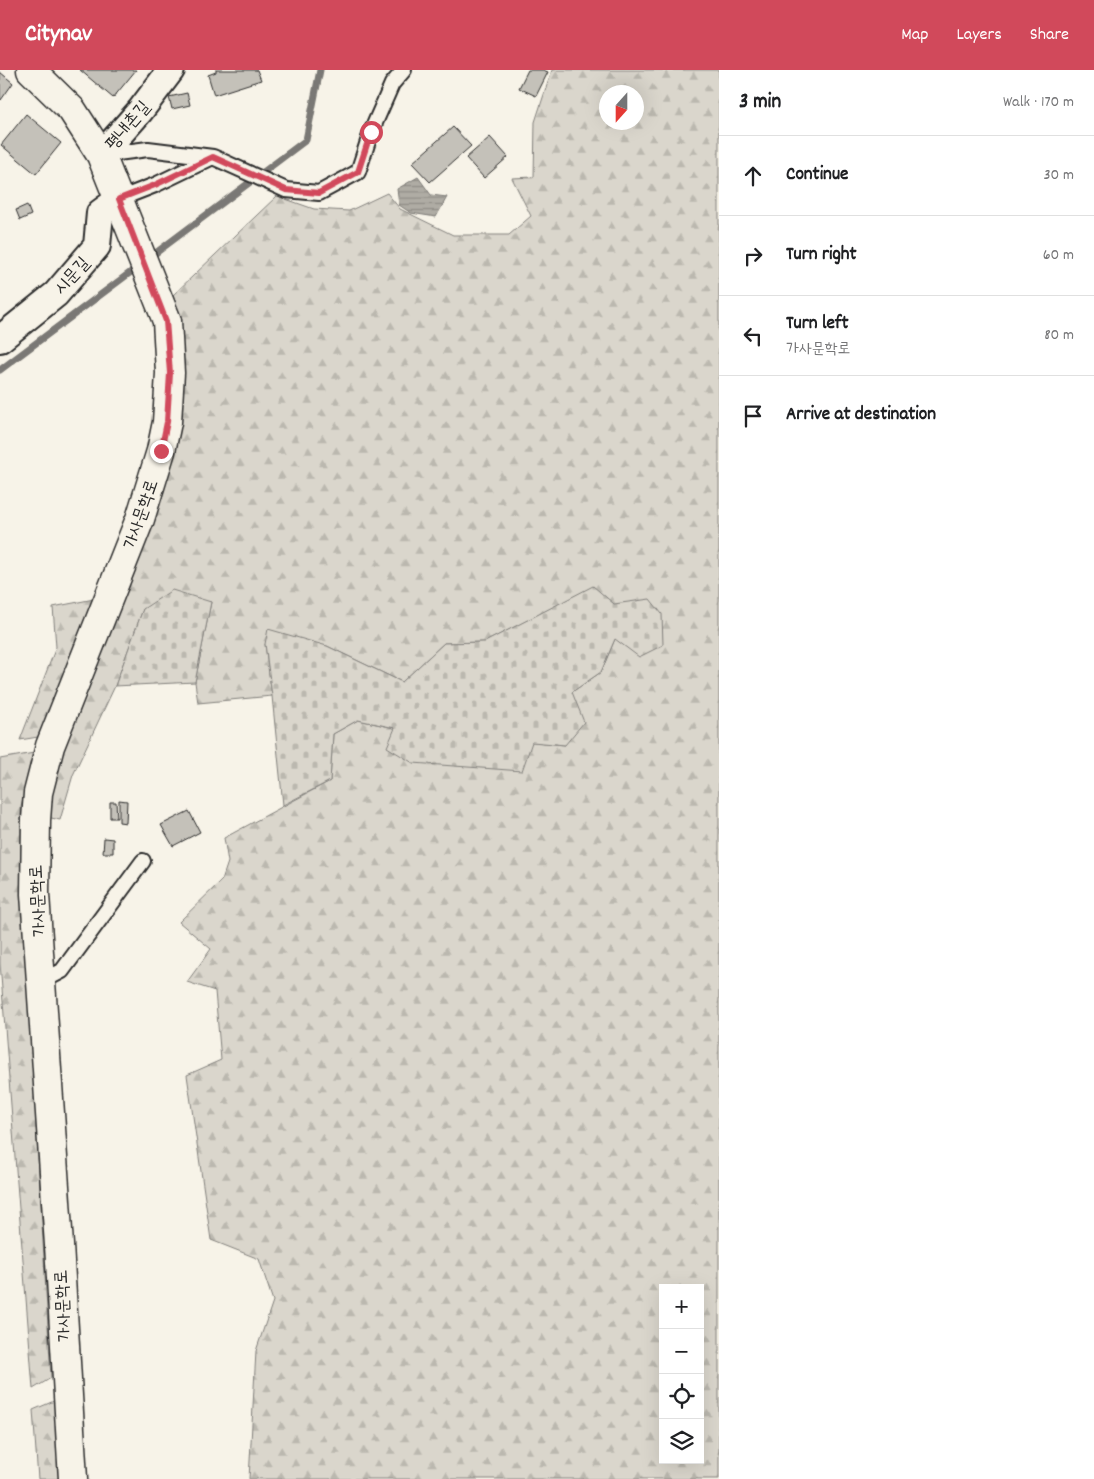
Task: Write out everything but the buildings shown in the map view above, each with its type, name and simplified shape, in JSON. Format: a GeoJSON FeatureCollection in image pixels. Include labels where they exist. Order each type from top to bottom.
{"type":"FeatureCollection","features":[{"type":"Feature","properties":{"kind":"main road","name":"가사문학로"},"geometry":{"type":"LineString","coordinates":[[31,70],[72,110],[101,155],[159,299],[166,321],[170,373],[167,422],[161,451],[140,519],[50,746],[38,793],[34,894],[72,1479]]}},
{"type":"Feature","properties":{"kind":"street","name":"평내촌길"},"geometry":{"type":"LineString","coordinates":[[101,155],[140,111],[171,70]]}},
{"type":"Feature","properties":{"kind":"street","name":"시문길"},"geometry":{"type":"LineString","coordinates":[[0,339],[56,294],[97,246],[100,213],[119,199]]}},
{"type":"Feature","properties":{"kind":"lane"},"geometry":{"type":"LineString","coordinates":[[101,155],[148,149],[218,159],[286,190],[319,193],[358,172],[371,132],[392,84],[404,70]]}},
{"type":"Feature","properties":{"kind":"lane"},"geometry":{"type":"LineString","coordinates":[[119,199],[218,159]]}},
{"type":"Feature","properties":{"kind":"lane"},"geometry":{"type":"LineString","coordinates":[[41,982],[62,971],[143,861]]}},
{"type":"Feature","properties":{"kind":"green space"},"geometry":{"type":"Polygon","coordinates":[[[552,70],[719,70],[719,1479],[249,1479],[256,1351],[273,1301],[259,1259],[211,1240],[187,1075],[221,1060],[215,991],[187,982],[211,949],[179,922],[222,880],[228,862],[224,838],[330,781],[333,734],[358,720],[395,728],[565,745],[572,692],[601,672],[615,639],[614,604],[593,587],[485,642],[444,643],[402,682],[327,646],[265,644],[272,696],[198,703],[195,682],[211,602],[143,609],[115,686],[73,775],[60,820],[47,817],[59,756],[179,339],[173,295],[277,196],[314,209],[349,211],[387,193],[400,209],[453,235],[509,235],[531,216],[512,178],[534,177],[535,122],[552,70]]]}},
{"type":"Feature","properties":{"kind":"green space"},"geometry":{"type":"Polygon","coordinates":[[[593,586],[614,604],[650,599],[662,614],[663,645],[639,657],[615,639],[601,672],[572,692],[584,722],[565,745],[532,742],[522,771],[413,763],[387,747],[395,728],[358,720],[333,734],[330,781],[283,805],[265,644],[268,629],[327,646],[402,682],[444,643],[485,642],[593,586]]]}},
{"type":"Feature","properties":{"kind":"green space"},"geometry":{"type":"Polygon","coordinates":[[[172,590],[211,602],[195,682],[115,686],[143,609],[172,590]]]}},
{"type":"Feature","properties":{"kind":"green space"},"geometry":{"type":"Polygon","coordinates":[[[94,599],[38,737],[20,740],[56,647],[53,607],[94,599]]]}},
{"type":"Feature","properties":{"kind":"green space"},"geometry":{"type":"Polygon","coordinates":[[[34,753],[21,807],[21,866],[51,1378],[33,1389],[0,963],[0,759],[34,753]]]}},
{"type":"Feature","properties":{"kind":"green space"},"geometry":{"type":"Polygon","coordinates":[[[54,1401],[59,1479],[38,1479],[33,1410],[54,1401]]]}},
{"type":"Feature","properties":{"kind":"shaded area"},"geometry":{"type":"Polygon","coordinates":[[[418,177],[431,195],[447,197],[436,217],[411,213],[399,205],[397,189],[418,177]]]}},
{"type":"Feature","properties":{"kind":"waterway"},"geometry":{"type":"LineString","coordinates":[[149,258],[306,140],[320,70]]}},
{"type":"Feature","properties":{"kind":"waterway"},"geometry":{"type":"LineString","coordinates":[[0,370],[139,266]]}},
{"type":"Feature","properties":{"kind":"route"},"geometry":{"type":"LineString","coordinates":[[161,451],[167,422],[170,373],[166,321],[119,199],[155,185],[213,157],[286,190],[319,193],[358,172],[371,132]]}}]}
